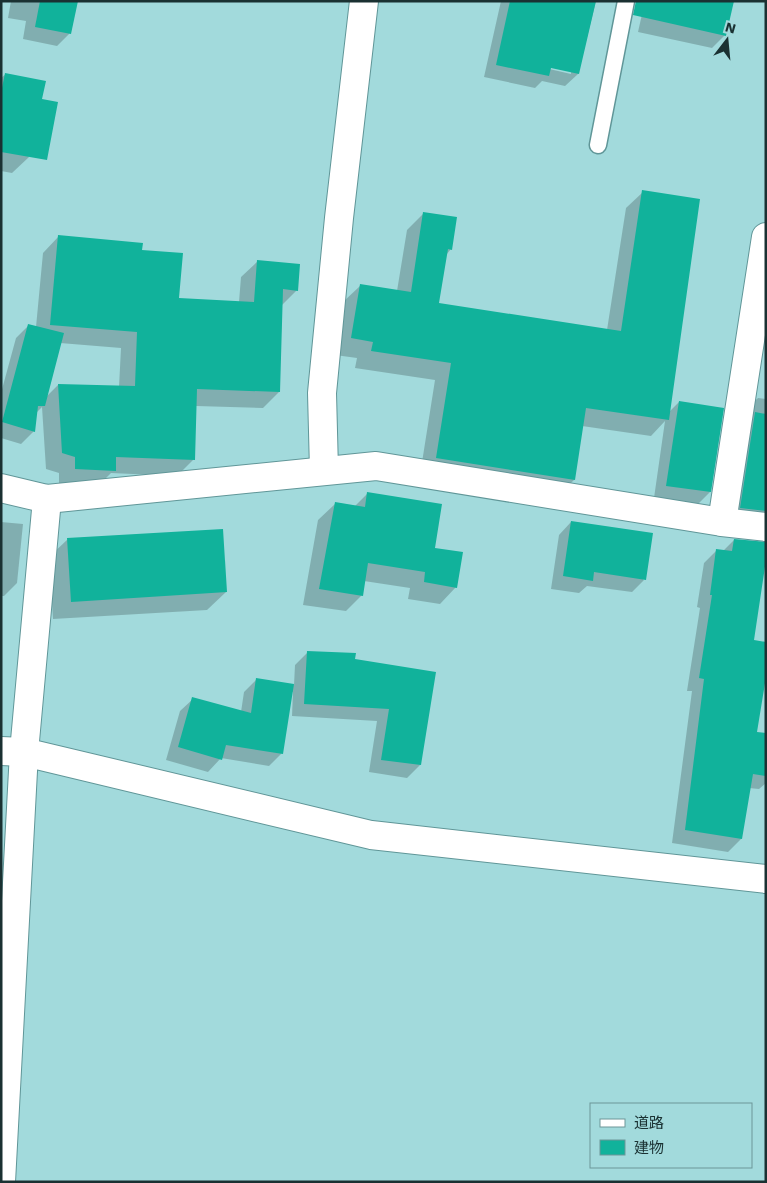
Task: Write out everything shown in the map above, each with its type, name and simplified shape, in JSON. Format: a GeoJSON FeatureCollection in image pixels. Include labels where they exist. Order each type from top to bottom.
{"type":"FeatureCollection","features":[{"type":"Feature","properties":{"kind":"street"},"geometry":{"type":"LineString","coordinates":[[324,470],[322,393],[339,218],[364,1]]}},
{"type":"Feature","properties":{"kind":"street"},"geometry":{"type":"LineString","coordinates":[[722,522],[766,237]]}},
{"type":"Feature","properties":{"kind":"street"},"geometry":{"type":"LineString","coordinates":[[1,488],[47,499],[376,466],[722,522],[766,527]]}},
{"type":"Feature","properties":{"kind":"street"},"geometry":{"type":"LineString","coordinates":[[1,1182],[12,752],[47,499]]}},
{"type":"Feature","properties":{"kind":"street"},"geometry":{"type":"LineString","coordinates":[[12,752],[371,835],[766,878]]}},
{"type":"Feature","properties":{"kind":"lane"},"geometry":{"type":"LineString","coordinates":[[598,145],[626,1]]}},
{"type":"Feature","properties":{"kind":"building"},"geometry":{"type":"Polygon","coordinates":[[[40,1],[78,1],[71,34],[35,27],[40,1]]]}},
{"type":"Feature","properties":{"kind":"building"},"geometry":{"type":"Polygon","coordinates":[[[510,1],[596,1],[579,74],[551,68],[549,76],[496,65],[510,1]]]}},
{"type":"Feature","properties":{"kind":"building"},"geometry":{"type":"Polygon","coordinates":[[[636,1],[734,1],[726,36],[633,15],[636,1]]]}},
{"type":"Feature","properties":{"kind":"building"},"geometry":{"type":"Polygon","coordinates":[[[5,73],[46,81],[42,99],[58,102],[47,160],[1,152],[1,93],[5,73]]]}},
{"type":"Feature","properties":{"kind":"building"},"geometry":{"type":"Polygon","coordinates":[[[642,190],[700,199],[669,420],[586,408],[575,480],[436,458],[451,363],[371,351],[373,342],[351,338],[360,284],[411,292],[423,212],[457,217],[452,250],[448,249],[439,303],[621,331],[642,190]]]}},
{"type":"Feature","properties":{"kind":"building"},"geometry":{"type":"Polygon","coordinates":[[[58,235],[143,243],[142,250],[183,253],[179,298],[254,302],[257,260],[300,264],[298,291],[283,289],[280,392],[197,389],[195,460],[116,457],[116,471],[75,469],[75,457],[62,453],[58,384],[135,386],[137,332],[50,325],[58,235]]]}},
{"type":"Feature","properties":{"kind":"building"},"geometry":{"type":"Polygon","coordinates":[[[28,324],[64,333],[45,406],[38,406],[35,432],[2,422],[28,324]]]}},
{"type":"Feature","properties":{"kind":"building"},"geometry":{"type":"Polygon","coordinates":[[[679,401],[724,408],[711,492],[666,486],[679,401]]]}},
{"type":"Feature","properties":{"kind":"building"},"geometry":{"type":"Polygon","coordinates":[[[755,412],[766,414],[766,511],[740,508],[755,412]]]}},
{"type":"Feature","properties":{"kind":"building"},"geometry":{"type":"Polygon","coordinates":[[[367,492],[442,504],[435,548],[463,552],[457,588],[424,582],[425,572],[368,563],[363,596],[319,589],[335,502],[365,507],[367,492]]]}},
{"type":"Feature","properties":{"kind":"building"},"geometry":{"type":"Polygon","coordinates":[[[571,521],[653,533],[646,580],[594,572],[593,581],[563,576],[571,521]]]}},
{"type":"Feature","properties":{"kind":"building"},"geometry":{"type":"Polygon","coordinates":[[[223,529],[227,592],[71,602],[67,538],[223,529]]]}},
{"type":"Feature","properties":{"kind":"building"},"geometry":{"type":"Polygon","coordinates":[[[734,539],[766,542],[766,560],[754,640],[766,642],[766,677],[757,732],[766,733],[766,776],[753,774],[742,839],[685,830],[704,679],[699,678],[712,595],[710,595],[716,549],[732,551],[734,539]]]}},
{"type":"Feature","properties":{"kind":"building"},"geometry":{"type":"Polygon","coordinates":[[[307,651],[356,653],[355,659],[436,672],[421,765],[381,760],[389,709],[304,704],[307,651]]]}},
{"type":"Feature","properties":{"kind":"building"},"geometry":{"type":"Polygon","coordinates":[[[256,678],[294,684],[283,754],[226,745],[222,760],[178,747],[192,697],[251,713],[256,678]]]}}]}
